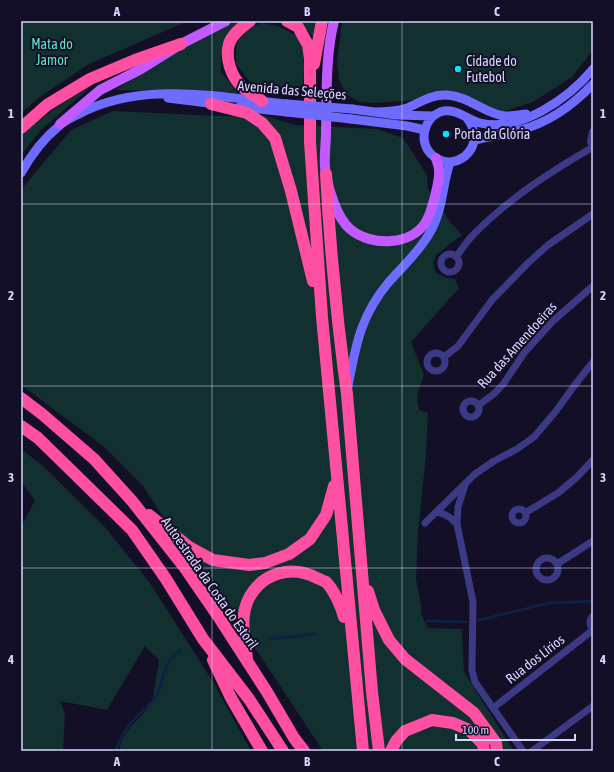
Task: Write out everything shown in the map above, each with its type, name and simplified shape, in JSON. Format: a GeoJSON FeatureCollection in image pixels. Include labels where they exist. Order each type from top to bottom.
{"type":"FeatureCollection","features":[{"type":"Feature","properties":{"kind":"highway"},"geometry":{"type":"LineString","coordinates":[[250,21],[238,30],[230,43],[228,54],[230,69],[242,86],[262,101]]}},
{"type":"Feature","properties":{"kind":"highway"},"geometry":{"type":"LineString","coordinates":[[287,21],[298,27],[308,45],[310,58],[310,142],[322,317],[363,751]]}},
{"type":"Feature","properties":{"kind":"highway"},"geometry":{"type":"LineString","coordinates":[[311,81],[322,21]]}},
{"type":"Feature","properties":{"kind":"highway"},"geometry":{"type":"LineString","coordinates":[[21,128],[47,105],[90,79],[135,60],[181,44]]}},
{"type":"Feature","properties":{"kind":"highway"},"geometry":{"type":"LineString","coordinates":[[211,104],[247,113],[262,123],[275,138],[291,191],[322,317]]}},
{"type":"Feature","properties":{"kind":"highway"},"geometry":{"type":"LineString","coordinates":[[326,174],[332,263],[347,394],[372,692],[379,751]]}},
{"type":"Feature","properties":{"kind":"highway","name":"Autoestrada da Costa do Estoril"},"geometry":{"type":"LineString","coordinates":[[21,398],[94,459],[132,501],[185,568],[248,662],[294,738],[304,751]]}},
{"type":"Feature","properties":{"kind":"highway"},"geometry":{"type":"LineString","coordinates":[[21,426],[38,438],[132,530],[166,579],[203,639],[231,698],[262,751]]}},
{"type":"Feature","properties":{"kind":"highway"},"geometry":{"type":"LineString","coordinates":[[132,501],[189,546],[213,560],[249,565],[265,563],[288,554],[310,539],[326,515],[334,490],[335,461]]}},
{"type":"Feature","properties":{"kind":"highway"},"geometry":{"type":"LineString","coordinates":[[248,662],[243,618],[248,599],[258,585],[268,577],[288,571],[308,573],[326,582],[341,604],[353,652]]}},
{"type":"Feature","properties":{"kind":"highway"},"geometry":{"type":"LineString","coordinates":[[362,575],[374,610],[389,640],[405,659],[474,713],[496,743],[497,751]]}},
{"type":"Feature","properties":{"kind":"highway"},"geometry":{"type":"LineString","coordinates":[[203,639],[250,699],[283,751]]}},
{"type":"Feature","properties":{"kind":"highway"},"geometry":{"type":"LineString","coordinates":[[391,751],[396,741],[405,731],[432,720],[453,723],[469,730],[483,744],[484,751]]}},
{"type":"Feature","properties":{"kind":"main road"},"geometry":{"type":"LineString","coordinates":[[60,124],[100,90],[141,69],[181,44],[226,21]]}},
{"type":"Feature","properties":{"kind":"main road"},"geometry":{"type":"LineString","coordinates":[[334,21],[330,36],[327,76],[326,174],[337,213],[350,229],[367,239],[388,242],[418,231],[427,220],[435,196],[439,170],[436,158]]}},
{"type":"Feature","properties":{"kind":"main road","name":"Avenida das Seleções"},"geometry":{"type":"LineString","coordinates":[[148,96],[211,104],[287,108],[352,109],[421,117],[433,116],[446,111],[454,111],[478,122],[495,124],[515,122],[536,114],[564,97],[593,69]]}},
{"type":"Feature","properties":{"kind":"main road"},"geometry":{"type":"LineString","coordinates":[[475,140],[521,130],[543,122],[568,106],[593,84]]}},
{"type":"Feature","properties":{"kind":"main road","name":"Avenida das Seleções"},"geometry":{"type":"LineString","coordinates":[[21,173],[28,160],[44,140],[60,124],[85,111],[115,100],[132,96],[186,93],[262,101],[287,108],[425,130]]}},
{"type":"Feature","properties":{"kind":"main road"},"geometry":{"type":"LineString","coordinates":[[376,112],[406,108],[433,96],[446,95],[458,96],[494,113],[504,116],[536,114]]}},
{"type":"Feature","properties":{"kind":"main road"},"geometry":{"type":"LineString","coordinates":[[433,116],[428,122],[425,130],[424,138],[426,146],[430,153],[436,158],[450,162],[459,160],[472,149],[475,140],[473,128],[467,118]]}},
{"type":"Feature","properties":{"kind":"main road"},"geometry":{"type":"LineString","coordinates":[[347,394],[355,345],[363,322],[388,283],[415,256],[430,234],[438,216],[446,174],[450,162]]}},
{"type":"Feature","properties":{"kind":"street"},"geometry":{"type":"LineString","coordinates":[[456,256],[473,235],[513,200],[545,176],[593,147],[591,137],[593,132]]}},
{"type":"Feature","properties":{"kind":"street"},"geometry":{"type":"LineString","coordinates":[[444,357],[458,346],[492,300],[528,263],[548,245],[593,214]]}},
{"type":"Feature","properties":{"kind":"street","name":"Rua das Amendoeiras"},"geometry":{"type":"LineString","coordinates":[[479,405],[495,393],[504,383],[524,353],[553,321],[593,286]]}},
{"type":"Feature","properties":{"kind":"street"},"geometry":{"type":"LineString","coordinates":[[425,523],[476,474],[494,461],[517,449],[534,437],[556,412],[593,362]]}},
{"type":"Feature","properties":{"kind":"street"},"geometry":{"type":"LineString","coordinates":[[525,513],[558,493],[578,477],[593,460]]}},
{"type":"Feature","properties":{"kind":"street"},"geometry":{"type":"LineString","coordinates":[[465,485],[458,507],[457,524],[473,602],[472,670],[475,682],[524,751]]}},
{"type":"Feature","properties":{"kind":"street"},"geometry":{"type":"LineString","coordinates":[[437,512],[445,514],[457,524]]}},
{"type":"Feature","properties":{"kind":"street"},"geometry":{"type":"LineString","coordinates":[[558,564],[593,541]]}},
{"type":"Feature","properties":{"kind":"street"},"geometry":{"type":"LineString","coordinates":[[593,616],[590,622],[593,630]]}},
{"type":"Feature","properties":{"kind":"street","name":"Rua dos Lírios"},"geometry":{"type":"LineString","coordinates":[[493,708],[593,630]]}},
{"type":"Feature","properties":{"kind":"street"},"geometry":{"type":"LineString","coordinates":[[532,751],[593,706]]}},
{"type":"Feature","properties":{"kind":"green space","name":"Mata do Jamor"},"geometry":{"type":"Polygon","coordinates":[[[21,21],[188,21],[89,64],[41,96],[21,113],[21,21]]]}},
{"type":"Feature","properties":{"kind":"green space"},"geometry":{"type":"Polygon","coordinates":[[[236,21],[242,21],[228,34],[221,56],[221,72],[238,93],[115,90],[189,44],[236,21]]]}},
{"type":"Feature","properties":{"kind":"green space"},"geometry":{"type":"Polygon","coordinates":[[[297,21],[317,21],[313,37],[300,22],[297,21]]]}},
{"type":"Feature","properties":{"kind":"green space","name":"Cidade do Futebol"},"geometry":{"type":"Polygon","coordinates":[[[342,21],[593,21],[593,50],[572,77],[533,102],[502,112],[478,108],[449,100],[416,100],[373,103],[360,102],[347,95],[339,80],[337,62],[342,21]]]}},
{"type":"Feature","properties":{"kind":"green space"},"geometry":{"type":"Polygon","coordinates":[[[262,23],[278,26],[299,37],[305,58],[303,85],[300,93],[272,92],[253,86],[236,64],[236,46],[244,30],[262,23]]]}},
{"type":"Feature","properties":{"kind":"green space"},"geometry":{"type":"Polygon","coordinates":[[[93,85],[41,130],[21,155],[21,137],[29,129],[55,109],[93,85]]]}},
{"type":"Feature","properties":{"kind":"green space"},"geometry":{"type":"Polygon","coordinates":[[[113,111],[219,116],[266,116],[295,125],[377,129],[403,138],[427,175],[428,189],[451,223],[462,235],[436,255],[433,263],[436,273],[447,278],[455,279],[459,288],[411,342],[424,375],[417,395],[419,410],[428,413],[426,455],[418,532],[416,579],[421,614],[428,628],[462,629],[464,672],[514,751],[323,751],[259,654],[209,587],[143,486],[103,446],[21,385],[21,191],[71,130],[113,111]]]}},
{"type":"Feature","properties":{"kind":"green space"},"geometry":{"type":"Polygon","coordinates":[[[21,449],[42,465],[104,526],[150,583],[215,685],[251,751],[119,751],[122,739],[152,703],[159,660],[145,646],[107,710],[60,701],[65,714],[63,751],[21,751],[21,527],[35,500],[21,482],[21,449]]]}},
{"type":"Feature","properties":{"kind":"waterway"},"geometry":{"type":"LineString","coordinates":[[479,620],[549,603],[593,601]]}},
{"type":"Feature","properties":{"kind":"waterway"},"geometry":{"type":"LineString","coordinates":[[427,621],[466,622]]}},
{"type":"Feature","properties":{"kind":"waterway"},"geometry":{"type":"LineString","coordinates":[[270,639],[315,634]]}},
{"type":"Feature","properties":{"kind":"waterway"},"geometry":{"type":"LineString","coordinates":[[116,751],[126,729],[156,697],[160,689],[165,670],[171,658],[181,650]]}},
{"type":"Feature","properties":{"kind":"place","name":"Cidade do Futebol"},"geometry":{"type":"Point","coordinates":[458,69]}},
{"type":"Feature","properties":{"kind":"place","name":"Porta da Glória"},"geometry":{"type":"Point","coordinates":[446,134]}}]}
